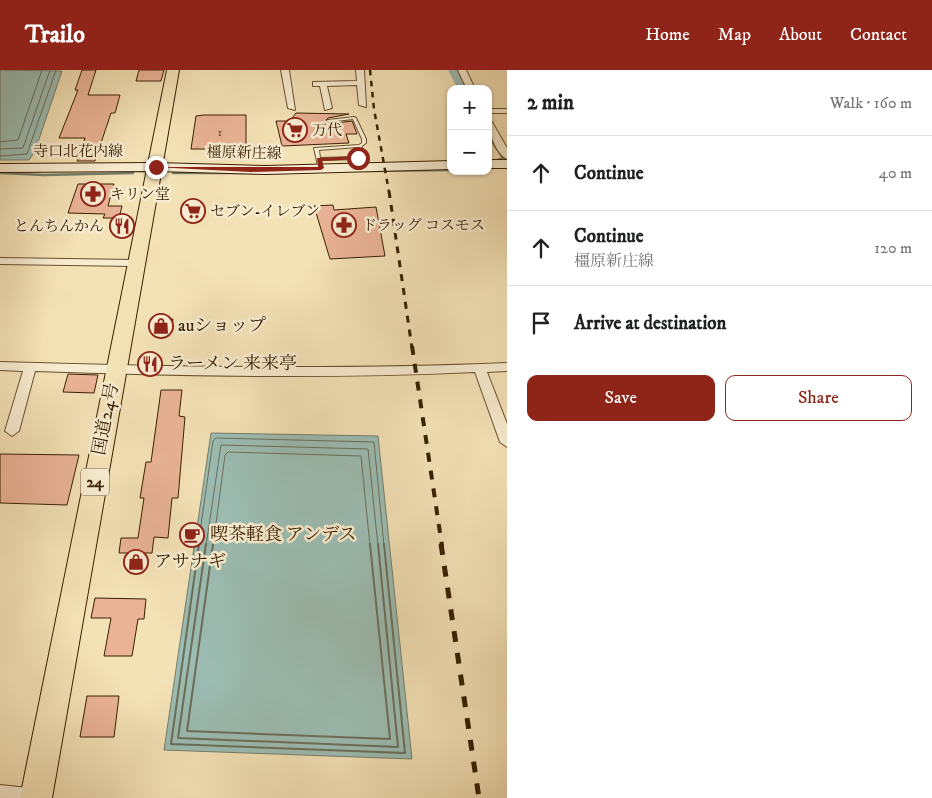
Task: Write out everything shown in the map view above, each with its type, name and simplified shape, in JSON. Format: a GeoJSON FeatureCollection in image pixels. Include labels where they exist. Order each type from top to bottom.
{"type":"FeatureCollection","features":[{"type":"Feature","properties":{"kind":"highway","name":"国道24号"},"geometry":{"type":"LineString","coordinates":[[36,798],[173,70]]}},
{"type":"Feature","properties":{"kind":"main road","name":"橿原新庄線"},"geometry":{"type":"LineString","coordinates":[[156,167],[251,170],[320,164],[447,165]]}},
{"type":"Feature","properties":{"kind":"main road"},"geometry":{"type":"LineString","coordinates":[[492,164],[507,164]]}},
{"type":"Feature","properties":{"kind":"main road","name":"寺口北花内線"},"geometry":{"type":"LineString","coordinates":[[0,168],[156,167]]}},
{"type":"Feature","properties":{"kind":"street"},"geometry":{"type":"LineString","coordinates":[[285,70],[292,108]]}},
{"type":"Feature","properties":{"kind":"street"},"geometry":{"type":"LineString","coordinates":[[360,70],[363,105]]}},
{"type":"Feature","properties":{"kind":"street"},"geometry":{"type":"LineString","coordinates":[[462,70],[469,85]]}},
{"type":"Feature","properties":{"kind":"street"},"geometry":{"type":"LineString","coordinates":[[328,108],[322,82],[360,83]]}},
{"type":"Feature","properties":{"kind":"street"},"geometry":{"type":"LineString","coordinates":[[492,111],[507,111]]}},
{"type":"Feature","properties":{"kind":"street"},"geometry":{"type":"LineString","coordinates":[[492,129],[507,156]]}},
{"type":"Feature","properties":{"kind":"street"},"geometry":{"type":"LineString","coordinates":[[0,261],[135,264]]}},
{"type":"Feature","properties":{"kind":"street"},"geometry":{"type":"LineString","coordinates":[[0,366],[115,371],[406,371],[507,367]]}},
{"type":"Feature","properties":{"kind":"street"},"geometry":{"type":"LineString","coordinates":[[479,367],[507,442]]}},
{"type":"Feature","properties":{"kind":"street"},"geometry":{"type":"LineString","coordinates":[[12,431],[30,368]]}},
{"type":"Feature","properties":{"kind":"street"},"geometry":{"type":"LineString","coordinates":[[0,795],[29,798]]}},
{"type":"Feature","properties":{"kind":"lane"},"geometry":{"type":"LineString","coordinates":[[328,121],[347,117],[356,119],[364,143],[360,146],[358,158],[320,164],[316,149],[360,146]]}},
{"type":"Feature","properties":{"kind":"water"},"geometry":{"type":"Polygon","coordinates":[[[0,70],[62,71],[35,151],[29,160],[0,160],[0,70]]]}},
{"type":"Feature","properties":{"kind":"water"},"geometry":{"type":"Polygon","coordinates":[[[211,433],[378,436],[412,759],[164,750],[211,433]]]}},
{"type":"Feature","properties":{"kind":"building"},"geometry":{"type":"Polygon","coordinates":[[[82,70],[96,70],[88,95],[120,95],[115,113],[111,113],[95,161],[77,161],[85,138],[59,138],[78,90],[75,90],[82,70]]]}},
{"type":"Feature","properties":{"kind":"building"},"geometry":{"type":"Polygon","coordinates":[[[139,70],[164,70],[161,81],[136,81],[139,70]]]}},
{"type":"Feature","properties":{"kind":"building"},"geometry":{"type":"Polygon","coordinates":[[[296,113],[349,114],[328,118],[324,122],[328,124],[352,121],[357,134],[346,134],[349,143],[282,146],[276,121],[290,121],[296,113]]]}},
{"type":"Feature","properties":{"kind":"building"},"geometry":{"type":"Polygon","coordinates":[[[246,115],[246,149],[191,149],[196,116],[246,115]]]}},
{"type":"Feature","properties":{"kind":"building","name":"キリン堂"},"geometry":{"type":"Polygon","coordinates":[[[78,184],[114,184],[108,206],[122,206],[119,218],[103,218],[105,214],[68,213],[78,184]]]}},
{"type":"Feature","properties":{"kind":"building"},"geometry":{"type":"Polygon","coordinates":[[[186,204],[201,204],[200,219],[186,219],[186,204]]]}},
{"type":"Feature","properties":{"kind":"building"},"geometry":{"type":"Polygon","coordinates":[[[333,205],[334,210],[376,207],[385,256],[330,259],[314,206],[333,205]]]}},
{"type":"Feature","properties":{"kind":"building"},"geometry":{"type":"Polygon","coordinates":[[[153,319],[173,319],[171,333],[151,332],[153,319]]]}},
{"type":"Feature","properties":{"kind":"building"},"geometry":{"type":"Polygon","coordinates":[[[68,374],[98,375],[94,393],[63,392],[68,374]]]}},
{"type":"Feature","properties":{"kind":"building"},"geometry":{"type":"Polygon","coordinates":[[[161,390],[182,390],[179,416],[185,417],[178,498],[172,498],[168,538],[154,537],[152,553],[119,553],[121,538],[138,538],[144,498],[140,498],[146,462],[151,462],[161,390]]]}},
{"type":"Feature","properties":{"kind":"building"},"geometry":{"type":"Polygon","coordinates":[[[0,454],[79,455],[67,505],[0,503],[0,454]]]}},
{"type":"Feature","properties":{"kind":"building"},"geometry":{"type":"Polygon","coordinates":[[[95,598],[146,599],[144,619],[138,619],[132,656],[104,656],[111,618],[91,618],[95,598]]]}},
{"type":"Feature","properties":{"kind":"building"},"geometry":{"type":"Polygon","coordinates":[[[87,696],[119,696],[114,737],[80,737],[87,696]]]}},
{"type":"Feature","properties":{"kind":"waterway"},"geometry":{"type":"LineString","coordinates":[[455,70],[463,85]]}},
{"type":"Feature","properties":{"kind":"waterway"},"geometry":{"type":"LineString","coordinates":[[492,141],[503,158],[495,161]]}},
{"type":"Feature","properties":{"kind":"waterway"},"geometry":{"type":"LineString","coordinates":[[367,171],[447,170]]}},
{"type":"Feature","properties":{"kind":"waterway"},"geometry":{"type":"LineString","coordinates":[[0,173],[44,175],[133,173]]}},
{"type":"Feature","properties":{"kind":"waterway"},"geometry":{"type":"LineString","coordinates":[[173,173],[257,173]]}},
{"type":"Feature","properties":{"kind":"railway"},"geometry":{"type":"LineString","coordinates":[[370,70],[374,109],[389,192]]}},
{"type":"Feature","properties":{"kind":"railway"},"geometry":{"type":"LineString","coordinates":[[389,191],[412,348]]}},
{"type":"Feature","properties":{"kind":"railway"},"geometry":{"type":"LineString","coordinates":[[412,346],[442,546]]}},
{"type":"Feature","properties":{"kind":"railway"},"geometry":{"type":"LineString","coordinates":[[441,544],[479,798]]}},
{"type":"Feature","properties":{"kind":"place","name":"万代"},"geometry":{"type":"Point","coordinates":[295,130]}},
{"type":"Feature","properties":{"kind":"place","name":"キリン堂"},"geometry":{"type":"Point","coordinates":[93,194]}},
{"type":"Feature","properties":{"kind":"place","name":"セブン-イレブン"},"geometry":{"type":"Point","coordinates":[193,211]}},
{"type":"Feature","properties":{"kind":"place","name":"ドラッグ コスモス"},"geometry":{"type":"Point","coordinates":[344,225]}},
{"type":"Feature","properties":{"kind":"place","name":"とんちんかん"},"geometry":{"type":"Point","coordinates":[122,226]}},
{"type":"Feature","properties":{"kind":"place","name":"auショップ"},"geometry":{"type":"Point","coordinates":[161,326]}},
{"type":"Feature","properties":{"kind":"place","name":"ラーメン 来来亭"},"geometry":{"type":"Point","coordinates":[150,364]}},
{"type":"Feature","properties":{"kind":"place","name":"喫茶軽食 アンデス"},"geometry":{"type":"Point","coordinates":[192,535]}},
{"type":"Feature","properties":{"kind":"place","name":"アサナギ"},"geometry":{"type":"Point","coordinates":[136,562]}},
{"type":"Feature","properties":{"kind":"route"},"geometry":{"type":"LineString","coordinates":[[156,167],[251,170],[321,168],[319,159],[358,158]]}}]}
